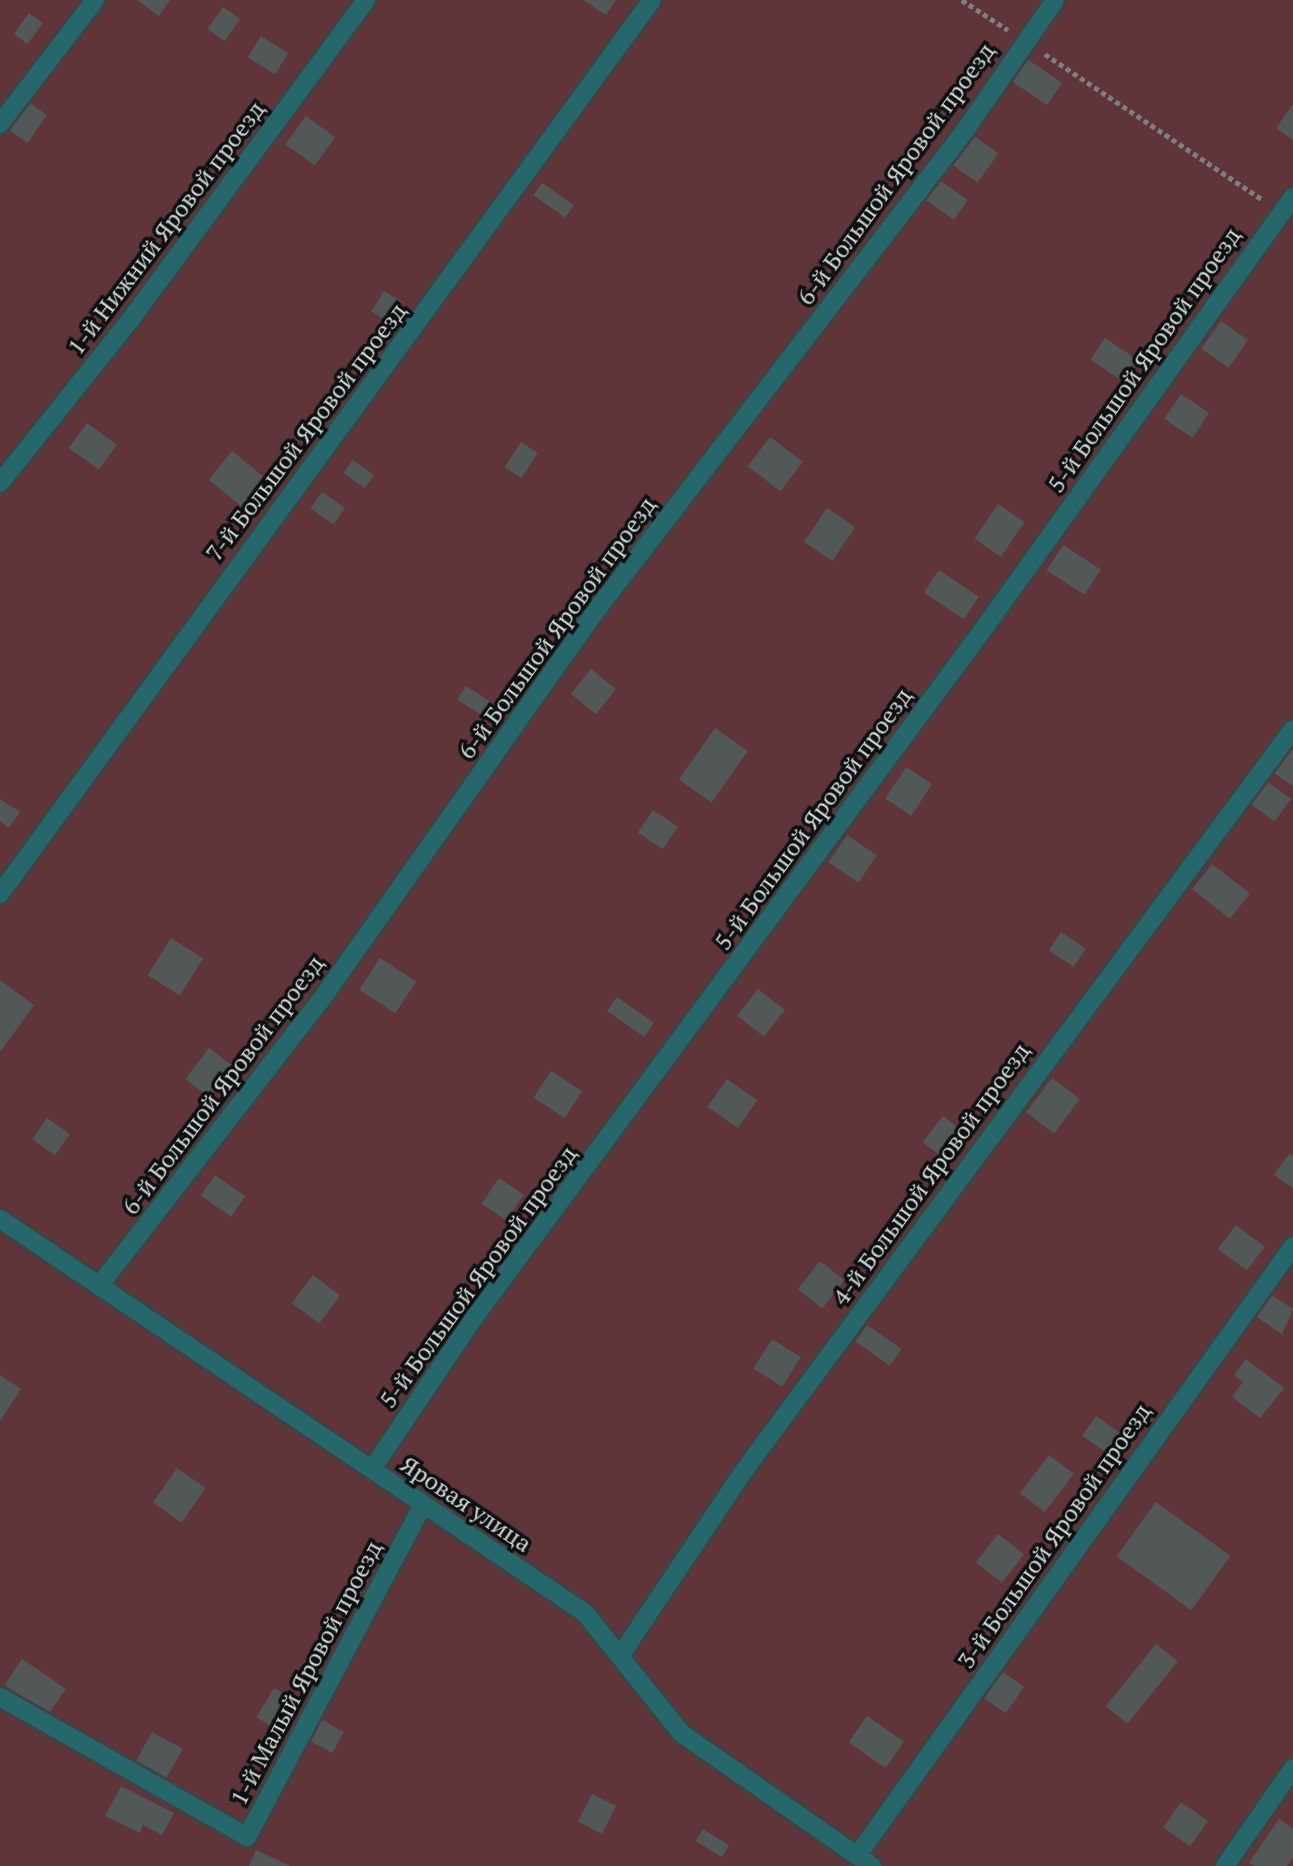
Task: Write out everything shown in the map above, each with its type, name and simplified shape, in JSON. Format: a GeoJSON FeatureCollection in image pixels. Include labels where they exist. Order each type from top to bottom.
{"type":"FeatureCollection","features":[{"type":"Feature","properties":{"kind":"street"},"geometry":{"type":"LineString","coordinates":[[0,124],[95,0]]}},
{"type":"Feature","properties":{"kind":"street","name":"1-й Нижний Яровой проезд"},"geometry":{"type":"LineString","coordinates":[[0,483],[131,319],[366,0]]}},
{"type":"Feature","properties":{"kind":"street","name":"7-й Большой Яровой проезд"},"geometry":{"type":"LineString","coordinates":[[0,894],[652,0]]}},
{"type":"Feature","properties":{"kind":"street","name":"6-й Большой Яровой проезд"},"geometry":{"type":"LineString","coordinates":[[99,1286],[321,1000],[592,616],[964,132],[1024,41],[1055,0]]}},
{"type":"Feature","properties":{"kind":"street","name":"5-й Большой Яровой проезд"},"geometry":{"type":"LineString","coordinates":[[372,1469],[476,1315],[985,627],[1279,212],[1293,197]]}},
{"type":"Feature","properties":{"kind":"street","name":"4-й Большой Яровой проезд"},"geometry":{"type":"LineString","coordinates":[[620,1656],[743,1472],[1293,729]]}},
{"type":"Feature","properties":{"kind":"street","name":"Яровая улица"},"geometry":{"type":"LineString","coordinates":[[0,1219],[585,1613],[681,1733],[864,1861]]}},
{"type":"Feature","properties":{"kind":"street","name":"3-й Большой Яровой проезд"},"geometry":{"type":"LineString","coordinates":[[864,1861],[1293,1246]]}},
{"type":"Feature","properties":{"kind":"street","name":"1-й Малый Яровой проезд"},"geometry":{"type":"LineString","coordinates":[[0,1697],[247,1837],[423,1505]]}},
{"type":"Feature","properties":{"kind":"street"},"geometry":{"type":"LineString","coordinates":[[1225,1866],[1293,1768]]}},
{"type":"Feature","properties":{"kind":"path"},"geometry":{"type":"LineString","coordinates":[[962,0],[1279,212]]}},
{"type":"Feature","properties":{"kind":"shaded area"},"geometry":{"type":"Polygon","coordinates":[[[0,0],[1293,0],[1293,1866],[0,1866],[0,0]]]}},
{"type":"Feature","properties":{"kind":"building"},"geometry":{"type":"Polygon","coordinates":[[[137,0],[170,0],[159,16],[137,0]]]}},
{"type":"Feature","properties":{"kind":"building"},"geometry":{"type":"Polygon","coordinates":[[[583,0],[616,0],[606,15],[583,0]]]}},
{"type":"Feature","properties":{"kind":"building"},"geometry":{"type":"Polygon","coordinates":[[[223,7],[240,19],[225,41],[208,29],[223,7]]]}},
{"type":"Feature","properties":{"kind":"building"},"geometry":{"type":"Polygon","coordinates":[[[29,13],[43,23],[27,44],[14,34],[29,13]]]}},
{"type":"Feature","properties":{"kind":"building"},"geometry":{"type":"Polygon","coordinates":[[[261,36],[288,53],[275,74],[248,57],[261,36]]]}},
{"type":"Feature","properties":{"kind":"building"},"geometry":{"type":"Polygon","coordinates":[[[1024,57],[1062,83],[1047,105],[1009,79],[1024,57]]]}},
{"type":"Feature","properties":{"kind":"building"},"geometry":{"type":"Polygon","coordinates":[[[24,99],[47,115],[27,143],[4,127],[24,99]]]}},
{"type":"Feature","properties":{"kind":"building"},"geometry":{"type":"Polygon","coordinates":[[[1293,104],[1293,140],[1276,128],[1293,104]]]}},
{"type":"Feature","properties":{"kind":"building"},"geometry":{"type":"Polygon","coordinates":[[[306,116],[335,137],[315,165],[285,144],[306,116]]]}},
{"type":"Feature","properties":{"kind":"building"},"geometry":{"type":"Polygon","coordinates":[[[968,132],[998,153],[978,183],[947,161],[968,132]]]}},
{"type":"Feature","properties":{"kind":"building"},"geometry":{"type":"Polygon","coordinates":[[[939,180],[968,200],[954,220],[925,200],[939,180]]]}},
{"type":"Feature","properties":{"kind":"building"},"geometry":{"type":"Polygon","coordinates":[[[542,183],[574,205],[565,218],[533,195],[542,183]]]}},
{"type":"Feature","properties":{"kind":"building"},"geometry":{"type":"Polygon","coordinates":[[[384,291],[403,303],[390,323],[371,311],[384,291]]]}},
{"type":"Feature","properties":{"kind":"building"},"geometry":{"type":"Polygon","coordinates":[[[1221,321],[1248,340],[1229,368],[1201,349],[1221,321]]]}},
{"type":"Feature","properties":{"kind":"building"},"geometry":{"type":"Polygon","coordinates":[[[1105,338],[1138,360],[1124,382],[1090,360],[1105,338]]]}},
{"type":"Feature","properties":{"kind":"building"},"geometry":{"type":"Polygon","coordinates":[[[1181,394],[1209,413],[1192,438],[1164,419],[1181,394]]]}},
{"type":"Feature","properties":{"kind":"building"},"geometry":{"type":"Polygon","coordinates":[[[87,423],[117,445],[99,470],[69,448],[87,423]]]}},
{"type":"Feature","properties":{"kind":"building"},"geometry":{"type":"Polygon","coordinates":[[[770,437],[803,462],[780,491],[748,467],[770,437]]]}},
{"type":"Feature","properties":{"kind":"building"},"geometry":{"type":"Polygon","coordinates":[[[521,442],[538,453],[521,478],[505,467],[521,442]]]}},
{"type":"Feature","properties":{"kind":"building"},"geometry":{"type":"Polygon","coordinates":[[[232,451],[269,481],[246,510],[209,480],[232,451]]]}},
{"type":"Feature","properties":{"kind":"building"},"geometry":{"type":"Polygon","coordinates":[[[353,460],[374,475],[365,488],[344,473],[353,460]]]}},
{"type":"Feature","properties":{"kind":"building"},"geometry":{"type":"Polygon","coordinates":[[[322,492],[345,508],[333,524],[311,508],[322,492]]]}},
{"type":"Feature","properties":{"kind":"building"},"geometry":{"type":"Polygon","coordinates":[[[998,504],[1025,522],[1001,557],[975,539],[998,504]]]}},
{"type":"Feature","properties":{"kind":"building"},"geometry":{"type":"Polygon","coordinates":[[[827,508],[855,527],[832,561],[804,542],[827,508]]]}},
{"type":"Feature","properties":{"kind":"building"},"geometry":{"type":"Polygon","coordinates":[[[1063,545],[1101,570],[1084,595],[1047,570],[1063,545]]]}},
{"type":"Feature","properties":{"kind":"building"},"geometry":{"type":"Polygon","coordinates":[[[939,570],[979,597],[964,619],[924,592],[939,570]]]}},
{"type":"Feature","properties":{"kind":"building"},"geometry":{"type":"Polygon","coordinates":[[[591,669],[616,689],[596,714],[571,694],[591,669]]]}},
{"type":"Feature","properties":{"kind":"building"},"geometry":{"type":"Polygon","coordinates":[[[466,686],[495,705],[487,718],[457,699],[466,686]]]}},
{"type":"Feature","properties":{"kind":"building"},"geometry":{"type":"Polygon","coordinates":[[[715,728],[748,751],[712,803],[679,780],[715,728]]]}},
{"type":"Feature","properties":{"kind":"building"},"geometry":{"type":"Polygon","coordinates":[[[1293,738],[1293,786],[1271,771],[1293,738]]]}},
{"type":"Feature","properties":{"kind":"building"},"geometry":{"type":"Polygon","coordinates":[[[906,767],[932,784],[911,816],[885,799],[906,767]]]}},
{"type":"Feature","properties":{"kind":"building"},"geometry":{"type":"Polygon","coordinates":[[[1265,780],[1291,799],[1274,821],[1249,803],[1265,780]]]}},
{"type":"Feature","properties":{"kind":"building"},"geometry":{"type":"Polygon","coordinates":[[[0,799],[20,812],[9,828],[0,821],[0,799]]]}},
{"type":"Feature","properties":{"kind":"building"},"geometry":{"type":"Polygon","coordinates":[[[653,810],[678,827],[663,849],[638,832],[653,810]]]}},
{"type":"Feature","properties":{"kind":"building"},"geometry":{"type":"Polygon","coordinates":[[[847,835],[877,855],[858,882],[829,862],[847,835]]]}},
{"type":"Feature","properties":{"kind":"building"},"geometry":{"type":"Polygon","coordinates":[[[1212,864],[1250,894],[1230,919],[1192,889],[1212,864]]]}},
{"type":"Feature","properties":{"kind":"building"},"geometry":{"type":"Polygon","coordinates":[[[1061,932],[1086,949],[1074,967],[1049,950],[1061,932]]]}},
{"type":"Feature","properties":{"kind":"building"},"geometry":{"type":"Polygon","coordinates":[[[171,938],[203,958],[180,995],[148,975],[171,938]]]}},
{"type":"Feature","properties":{"kind":"building"},"geometry":{"type":"Polygon","coordinates":[[[380,958],[416,981],[395,1013],[359,990],[380,958]]]}},
{"type":"Feature","properties":{"kind":"building"},"geometry":{"type":"Polygon","coordinates":[[[0,980],[34,1005],[0,1052],[0,980]]]}},
{"type":"Feature","properties":{"kind":"building"},"geometry":{"type":"Polygon","coordinates":[[[758,989],[785,1010],[764,1037],[737,1016],[758,989]]]}},
{"type":"Feature","properties":{"kind":"building"},"geometry":{"type":"Polygon","coordinates":[[[617,997],[654,1023],[644,1037],[607,1011],[617,997]]]}},
{"type":"Feature","properties":{"kind":"building"},"geometry":{"type":"Polygon","coordinates":[[[209,1048],[233,1066],[209,1097],[186,1079],[209,1048]]]}},
{"type":"Feature","properties":{"kind":"building"},"geometry":{"type":"Polygon","coordinates":[[[551,1071],[582,1091],[565,1118],[534,1098],[551,1071]]]}},
{"type":"Feature","properties":{"kind":"building"},"geometry":{"type":"Polygon","coordinates":[[[1052,1078],[1080,1099],[1054,1133],[1026,1112],[1052,1078]]]}},
{"type":"Feature","properties":{"kind":"building"},"geometry":{"type":"Polygon","coordinates":[[[727,1079],[757,1100],[738,1128],[707,1107],[727,1079]]]}},
{"type":"Feature","properties":{"kind":"building"},"geometry":{"type":"Polygon","coordinates":[[[943,1116],[966,1134],[946,1160],[923,1142],[943,1116]]]}},
{"type":"Feature","properties":{"kind":"building"},"geometry":{"type":"Polygon","coordinates":[[[47,1118],[70,1134],[55,1155],[32,1139],[47,1118]]]}},
{"type":"Feature","properties":{"kind":"building"},"geometry":{"type":"Polygon","coordinates":[[[1289,1154],[1293,1156],[1293,1188],[1274,1175],[1289,1154]]]}},
{"type":"Feature","properties":{"kind":"building"},"geometry":{"type":"Polygon","coordinates":[[[215,1175],[245,1196],[231,1217],[201,1195],[215,1175]]]}},
{"type":"Feature","properties":{"kind":"building"},"geometry":{"type":"Polygon","coordinates":[[[499,1178],[524,1195],[507,1220],[482,1204],[499,1178]]]}},
{"type":"Feature","properties":{"kind":"building"},"geometry":{"type":"Polygon","coordinates":[[[1236,1225],[1265,1247],[1247,1271],[1218,1249],[1236,1225]]]}},
{"type":"Feature","properties":{"kind":"building"},"geometry":{"type":"Polygon","coordinates":[[[820,1261],[844,1280],[822,1308],[798,1289],[820,1261]]]}},
{"type":"Feature","properties":{"kind":"building"},"geometry":{"type":"Polygon","coordinates":[[[313,1275],[340,1295],[319,1323],[292,1303],[313,1275]]]}},
{"type":"Feature","properties":{"kind":"building"},"geometry":{"type":"Polygon","coordinates":[[[1270,1294],[1293,1309],[1282,1334],[1255,1316],[1270,1294]]]}},
{"type":"Feature","properties":{"kind":"building"},"geometry":{"type":"Polygon","coordinates":[[[867,1325],[901,1349],[890,1365],[856,1341],[867,1325]]]}},
{"type":"Feature","properties":{"kind":"building"},"geometry":{"type":"Polygon","coordinates":[[[772,1339],[801,1357],[782,1387],[753,1369],[772,1339]]]}},
{"type":"Feature","properties":{"kind":"building"},"geometry":{"type":"Polygon","coordinates":[[[1246,1359],[1284,1388],[1260,1418],[1232,1397],[1243,1382],[1234,1375],[1246,1359]]]}},
{"type":"Feature","properties":{"kind":"building"},"geometry":{"type":"Polygon","coordinates":[[[0,1375],[21,1389],[0,1421],[0,1375]]]}},
{"type":"Feature","properties":{"kind":"building"},"geometry":{"type":"Polygon","coordinates":[[[1096,1416],[1120,1433],[1106,1452],[1082,1436],[1096,1416]]]}},
{"type":"Feature","properties":{"kind":"building"},"geometry":{"type":"Polygon","coordinates":[[[1049,1455],[1074,1474],[1045,1512],[1020,1493],[1049,1455]]]}},
{"type":"Feature","properties":{"kind":"building"},"geometry":{"type":"Polygon","coordinates":[[[177,1468],[206,1488],[182,1522],[153,1502],[177,1468]]]}},
{"type":"Feature","properties":{"kind":"building"},"geometry":{"type":"Polygon","coordinates":[[[1156,1502],[1230,1556],[1191,1610],[1117,1556],[1156,1502]]]}},
{"type":"Feature","properties":{"kind":"building"},"geometry":{"type":"Polygon","coordinates":[[[998,1534],[1024,1554],[1002,1583],[976,1562],[998,1534]]]}},
{"type":"Feature","properties":{"kind":"building"},"geometry":{"type":"Polygon","coordinates":[[[1156,1644],[1178,1662],[1127,1724],[1106,1706],[1156,1644]]]}},
{"type":"Feature","properties":{"kind":"building"},"geometry":{"type":"Polygon","coordinates":[[[22,1659],[66,1689],[49,1714],[5,1685],[22,1659]]]}},
{"type":"Feature","properties":{"kind":"building"},"geometry":{"type":"Polygon","coordinates":[[[997,1668],[1024,1687],[1006,1713],[979,1694],[997,1668]]]}},
{"type":"Feature","properties":{"kind":"building"},"geometry":{"type":"Polygon","coordinates":[[[274,1688],[299,1703],[281,1732],[256,1717],[274,1688]]]}},
{"type":"Feature","properties":{"kind":"building"},"geometry":{"type":"Polygon","coordinates":[[[867,1716],[904,1742],[886,1768],[849,1742],[867,1716]]]}},
{"type":"Feature","properties":{"kind":"building"},"geometry":{"type":"Polygon","coordinates":[[[322,1720],[344,1732],[332,1753],[310,1741],[322,1720]]]}},
{"type":"Feature","properties":{"kind":"building"},"geometry":{"type":"Polygon","coordinates":[[[152,1732],[183,1749],[167,1778],[136,1761],[152,1732]]]}},
{"type":"Feature","properties":{"kind":"building"},"geometry":{"type":"Polygon","coordinates":[[[121,1786],[174,1813],[162,1835],[143,1825],[140,1833],[105,1816],[121,1786]]]}},
{"type":"Feature","properties":{"kind":"building"},"geometry":{"type":"Polygon","coordinates":[[[592,1794],[616,1806],[602,1834],[578,1822],[592,1794]]]}},
{"type":"Feature","properties":{"kind":"building"},"geometry":{"type":"Polygon","coordinates":[[[1181,1802],[1208,1821],[1190,1846],[1163,1827],[1181,1802]]]}},
{"type":"Feature","properties":{"kind":"building"},"geometry":{"type":"Polygon","coordinates":[[[1279,1819],[1293,1829],[1293,1857],[1287,1866],[1254,1866],[1249,1863],[1279,1819]]]}},
{"type":"Feature","properties":{"kind":"building"},"geometry":{"type":"Polygon","coordinates":[[[703,1829],[729,1845],[722,1857],[696,1841],[703,1829]]]}},
{"type":"Feature","properties":{"kind":"building"},"geometry":{"type":"Polygon","coordinates":[[[256,1850],[290,1866],[249,1866],[256,1850]]]}}]}
